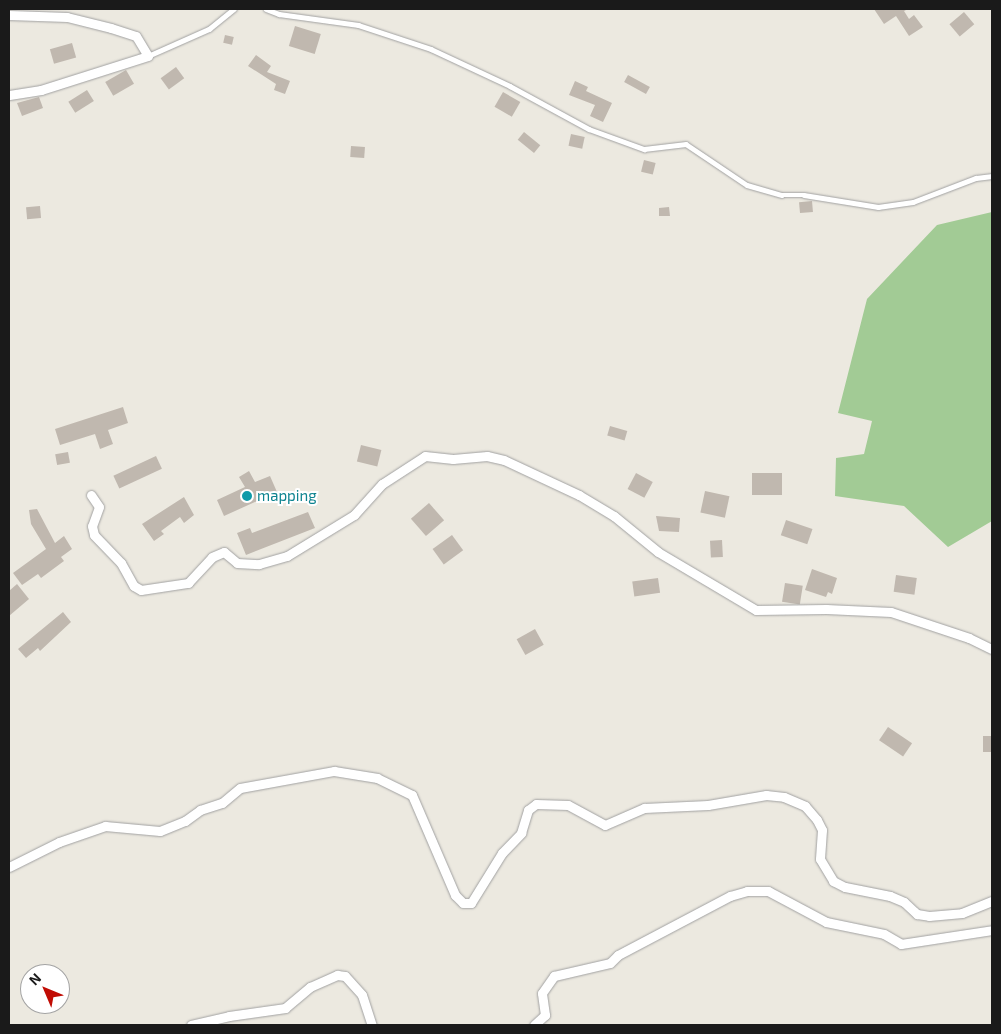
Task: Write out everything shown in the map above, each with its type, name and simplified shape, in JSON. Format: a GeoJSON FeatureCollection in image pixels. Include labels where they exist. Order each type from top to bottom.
{"type":"FeatureCollection","features":[{"type":"Feature","properties":{"kind":"street"},"geometry":{"type":"LineString","coordinates":[[9,15],[67,17],[111,28],[136,36],[148,56],[41,90],[9,95]]}},
{"type":"Feature","properties":{"kind":"street"},"geometry":{"type":"LineString","coordinates":[[90,495],[98,506],[92,526],[94,535],[121,563],[134,586],[141,590],[188,583],[212,557],[224,552],[237,563],[259,564],[287,556],[354,515],[382,484],[425,456],[453,459],[487,456],[504,460],[579,495],[614,516],[658,552],[756,610],[826,609],[891,612],[969,638],[992,650]]}},
{"type":"Feature","properties":{"kind":"street"},"geometry":{"type":"LineString","coordinates":[[9,867],[59,842],[106,826],[160,831],[185,821],[200,810],[222,803],[240,788],[334,771],[377,778],[412,795],[455,895],[463,903],[472,903],[502,853],[521,832],[528,810],[536,804],[568,805],[604,825],[644,808],[708,805],[766,795],[784,797],[805,806],[817,820],[822,830],[820,859],[833,881],[845,887],[890,896],[904,902],[917,914],[929,916],[962,913],[992,901]]}},
{"type":"Feature","properties":{"kind":"street"},"geometry":{"type":"LineString","coordinates":[[534,1025],[545,1014],[542,993],[554,976],[610,963],[618,955],[713,906],[747,892],[768,891],[826,922],[884,934],[901,944],[992,930]]}},
{"type":"Feature","properties":{"kind":"street"},"geometry":{"type":"LineString","coordinates":[[191,1025],[230,1016],[285,1008],[310,987],[337,975],[345,976],[362,995],[372,1025]]}},
{"type":"Feature","properties":{"kind":"lane"},"geometry":{"type":"LineString","coordinates":[[148,56],[208,29],[234,9]]}},
{"type":"Feature","properties":{"kind":"lane"},"geometry":{"type":"LineString","coordinates":[[266,9],[279,14],[358,25],[431,50],[510,86],[589,129],[644,149],[686,144],[747,185],[782,195],[804,195],[878,207],[913,202],[976,178],[992,176]]}},
{"type":"Feature","properties":{"kind":"green space"},"geometry":{"type":"Polygon","coordinates":[[[992,212],[992,521],[948,547],[904,506],[835,496],[836,458],[864,454],[872,421],[838,413],[867,299],[937,225],[992,212]]]}},
{"type":"Feature","properties":{"kind":"building"},"geometry":{"type":"Polygon","coordinates":[[[874,9],[908,9],[904,11],[909,19],[914,15],[923,27],[909,36],[896,16],[884,24],[874,9]]]}},
{"type":"Feature","properties":{"kind":"building"},"geometry":{"type":"Polygon","coordinates":[[[964,12],[974,24],[960,36],[949,24],[964,12]]]}},
{"type":"Feature","properties":{"kind":"building"},"geometry":{"type":"Polygon","coordinates":[[[295,26],[321,34],[315,54],[289,46],[295,26]]]}},
{"type":"Feature","properties":{"kind":"building"},"geometry":{"type":"Polygon","coordinates":[[[225,35],[234,37],[232,45],[223,43],[225,35]]]}},
{"type":"Feature","properties":{"kind":"building"},"geometry":{"type":"Polygon","coordinates":[[[72,43],[76,57],[54,64],[50,49],[72,43]]]}},
{"type":"Feature","properties":{"kind":"building"},"geometry":{"type":"Polygon","coordinates":[[[256,55],[271,66],[267,72],[290,81],[285,94],[274,90],[276,84],[248,66],[256,55]]]}},
{"type":"Feature","properties":{"kind":"building"},"geometry":{"type":"Polygon","coordinates":[[[176,67],[184,78],[169,89],[161,78],[176,67]]]}},
{"type":"Feature","properties":{"kind":"building"},"geometry":{"type":"Polygon","coordinates":[[[126,70],[134,84],[113,96],[105,82],[126,70]]]}},
{"type":"Feature","properties":{"kind":"building"},"geometry":{"type":"Polygon","coordinates":[[[628,75],[650,87],[646,94],[624,82],[628,75]]]}},
{"type":"Feature","properties":{"kind":"building"},"geometry":{"type":"Polygon","coordinates":[[[575,81],[588,87],[586,91],[612,103],[603,122],[590,116],[595,105],[569,95],[575,81]]]}},
{"type":"Feature","properties":{"kind":"building"},"geometry":{"type":"Polygon","coordinates":[[[87,90],[94,101],[75,113],[68,102],[87,90]]]}},
{"type":"Feature","properties":{"kind":"building"},"geometry":{"type":"Polygon","coordinates":[[[503,92],[520,102],[512,117],[494,107],[503,92]]]}},
{"type":"Feature","properties":{"kind":"building"},"geometry":{"type":"Polygon","coordinates":[[[39,97],[43,108],[22,116],[17,103],[39,97]]]}},
{"type":"Feature","properties":{"kind":"building"},"geometry":{"type":"Polygon","coordinates":[[[524,132],[540,145],[534,153],[518,140],[524,132]]]}},
{"type":"Feature","properties":{"kind":"building"},"geometry":{"type":"Polygon","coordinates":[[[571,134],[585,137],[582,149],[569,146],[571,134]]]}},
{"type":"Feature","properties":{"kind":"building"},"geometry":{"type":"Polygon","coordinates":[[[351,146],[365,147],[364,158],[350,157],[351,146]]]}},
{"type":"Feature","properties":{"kind":"building"},"geometry":{"type":"Polygon","coordinates":[[[644,160],[656,163],[653,175],[641,172],[644,160]]]}},
{"type":"Feature","properties":{"kind":"building"},"geometry":{"type":"Polygon","coordinates":[[[812,201],[813,212],[800,213],[799,202],[812,201]]]}},
{"type":"Feature","properties":{"kind":"building"},"geometry":{"type":"Polygon","coordinates":[[[40,206],[41,218],[27,219],[26,207],[40,206]]]}},
{"type":"Feature","properties":{"kind":"building"},"geometry":{"type":"Polygon","coordinates":[[[669,207],[670,216],[659,216],[659,208],[669,207]]]}},
{"type":"Feature","properties":{"kind":"building"},"geometry":{"type":"Polygon","coordinates":[[[123,407],[128,423],[108,430],[113,444],[100,449],[95,434],[60,445],[55,429],[123,407]]]}},
{"type":"Feature","properties":{"kind":"building"},"geometry":{"type":"Polygon","coordinates":[[[610,426],[627,431],[625,441],[607,436],[610,426]]]}},
{"type":"Feature","properties":{"kind":"building"},"geometry":{"type":"Polygon","coordinates":[[[361,445],[381,450],[377,467],[357,461],[361,445]]]}},
{"type":"Feature","properties":{"kind":"building"},"geometry":{"type":"Polygon","coordinates":[[[68,452],[70,463],[57,465],[55,454],[68,452]]]}},
{"type":"Feature","properties":{"kind":"building"},"geometry":{"type":"Polygon","coordinates":[[[156,456],[162,469],[119,489],[113,476],[156,456]]]}},
{"type":"Feature","properties":{"kind":"building","name":"mapping"},"geometry":{"type":"Polygon","coordinates":[[[249,471],[255,482],[270,476],[277,492],[224,516],[217,500],[245,487],[239,477],[249,471]]]}},
{"type":"Feature","properties":{"kind":"building"},"geometry":{"type":"Polygon","coordinates":[[[636,473],[653,482],[644,498],[628,489],[636,473]]]}},
{"type":"Feature","properties":{"kind":"building"},"geometry":{"type":"Polygon","coordinates":[[[752,473],[782,473],[782,495],[752,495],[752,473]]]}},
{"type":"Feature","properties":{"kind":"building"},"geometry":{"type":"Polygon","coordinates":[[[705,491],[729,496],[725,518],[700,513],[705,491]]]}},
{"type":"Feature","properties":{"kind":"building"},"geometry":{"type":"Polygon","coordinates":[[[184,497],[194,515],[184,523],[180,517],[161,531],[164,534],[154,541],[142,524],[184,497]]]}},
{"type":"Feature","properties":{"kind":"building"},"geometry":{"type":"Polygon","coordinates":[[[429,503],[444,520],[426,536],[411,519],[429,503]]]}},
{"type":"Feature","properties":{"kind":"building"},"geometry":{"type":"Polygon","coordinates":[[[37,509],[55,543],[64,536],[72,549],[61,557],[64,561],[41,578],[38,574],[22,585],[13,573],[46,549],[31,524],[29,510],[37,509]]]}},
{"type":"Feature","properties":{"kind":"building"},"geometry":{"type":"Polygon","coordinates":[[[308,512],[315,528],[246,555],[237,533],[250,528],[252,533],[308,512]]]}},
{"type":"Feature","properties":{"kind":"building"},"geometry":{"type":"Polygon","coordinates":[[[656,516],[680,518],[679,532],[659,531],[656,516]]]}},
{"type":"Feature","properties":{"kind":"building"},"geometry":{"type":"Polygon","coordinates":[[[786,520],[812,529],[807,544],[781,535],[786,520]]]}},
{"type":"Feature","properties":{"kind":"building"},"geometry":{"type":"Polygon","coordinates":[[[452,535],[463,550],[444,564],[433,549],[452,535]]]}},
{"type":"Feature","properties":{"kind":"building"},"geometry":{"type":"Polygon","coordinates":[[[722,540],[723,557],[711,558],[710,541],[722,540]]]}},
{"type":"Feature","properties":{"kind":"building"},"geometry":{"type":"Polygon","coordinates":[[[812,569],[837,578],[832,594],[828,592],[826,597],[805,590],[812,569]]]}},
{"type":"Feature","properties":{"kind":"building"},"geometry":{"type":"Polygon","coordinates":[[[896,575],[917,578],[914,595],[894,592],[896,575]]]}},
{"type":"Feature","properties":{"kind":"building"},"geometry":{"type":"Polygon","coordinates":[[[658,578],[660,593],[634,596],[632,582],[658,578]]]}},
{"type":"Feature","properties":{"kind":"building"},"geometry":{"type":"Polygon","coordinates":[[[785,583],[803,586],[800,605],[782,602],[785,583]]]}},
{"type":"Feature","properties":{"kind":"building"},"geometry":{"type":"Polygon","coordinates":[[[17,584],[29,599],[9,616],[9,591],[17,584]]]}},
{"type":"Feature","properties":{"kind":"building"},"geometry":{"type":"Polygon","coordinates":[[[63,612],[71,622],[40,651],[38,648],[26,658],[18,649],[63,612]]]}},
{"type":"Feature","properties":{"kind":"building"},"geometry":{"type":"Polygon","coordinates":[[[535,629],[544,645],[525,655],[517,639],[535,629]]]}},
{"type":"Feature","properties":{"kind":"building"},"geometry":{"type":"Polygon","coordinates":[[[888,727],[912,743],[903,756],[879,740],[888,727]]]}},
{"type":"Feature","properties":{"kind":"building"},"geometry":{"type":"Polygon","coordinates":[[[983,736],[992,736],[992,752],[983,752],[983,736]]]}},
{"type":"Feature","properties":{"kind":"place","name":"mapping"},"geometry":{"type":"Point","coordinates":[247,496]}}]}
